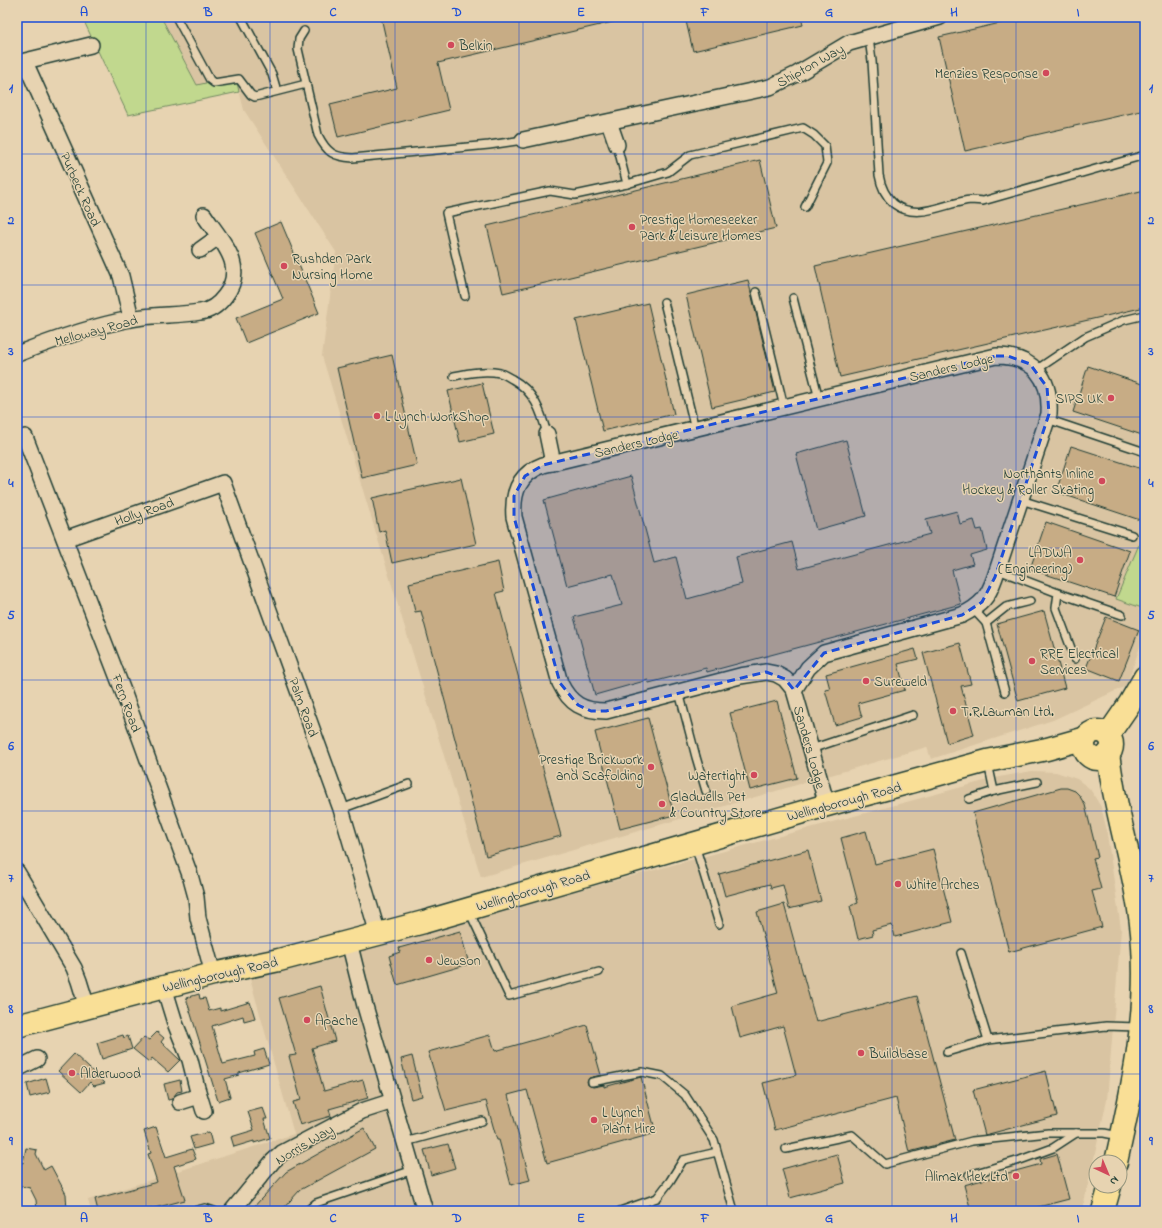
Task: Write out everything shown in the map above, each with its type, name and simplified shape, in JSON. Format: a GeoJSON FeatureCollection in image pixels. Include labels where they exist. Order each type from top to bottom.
{"type":"FeatureCollection","features":[{"type":"Feature","properties":{"kind":"main road"},"geometry":{"type":"LineString","coordinates":[[1118,1154],[1132,1090],[1141,1028],[1144,983],[1141,888],[1115,796],[1097,747],[1130,704],[1145,677]]}},
{"type":"Feature","properties":{"kind":"main road","name":"Wellingborough Road"},"geometry":{"type":"LineString","coordinates":[[17,1026],[213,974],[279,960],[349,942],[827,804],[987,761],[1047,749],[1097,747]]}},
{"type":"Feature","properties":{"kind":"main road"},"geometry":{"type":"LineString","coordinates":[[1103,1211],[1108,1194]]}},
{"type":"Feature","properties":{"kind":"street","name":"Shipton Way"},"geometry":{"type":"LineString","coordinates":[[523,140],[770,87],[797,74],[849,44],[940,17]]}},
{"type":"Feature","properties":{"kind":"street"},"geometry":{"type":"LineString","coordinates":[[21,62],[91,44]]}},
{"type":"Feature","properties":{"kind":"street","name":"Purbeck Road"},"geometry":{"type":"LineString","coordinates":[[21,62],[121,276],[131,318]]}},
{"type":"Feature","properties":{"kind":"street"},"geometry":{"type":"LineString","coordinates":[[609,122],[617,145]]}},
{"type":"Feature","properties":{"kind":"street","name":"Melloway Road"},"geometry":{"type":"LineString","coordinates":[[17,354],[71,334],[131,318],[202,312],[220,303],[232,285],[235,271],[230,255],[204,216]]}},
{"type":"Feature","properties":{"kind":"street"},"geometry":{"type":"LineString","coordinates":[[200,250],[218,237]]}},
{"type":"Feature","properties":{"kind":"street","name":"Sanders Lodge"},"geometry":{"type":"LineString","coordinates":[[794,690],[808,668],[824,653],[962,615],[982,602],[990,591],[1047,419],[1050,400],[1047,387],[1041,375],[1030,364],[1008,356],[996,356],[553,463],[534,469],[525,476],[519,484],[514,496],[514,517],[560,683],[568,697],[578,705],[591,711],[606,711],[740,676],[766,672],[776,674],[785,679],[794,690],[827,804]]}},
{"type":"Feature","properties":{"kind":"street"},"geometry":{"type":"LineString","coordinates":[[547,434],[553,463]]}},
{"type":"Feature","properties":{"kind":"street","name":"Fern Road"},"geometry":{"type":"LineString","coordinates":[[25,438],[126,698],[190,875],[196,897],[198,918],[213,974]]}},
{"type":"Feature","properties":{"kind":"street","name":"Holly Road"},"geometry":{"type":"LineString","coordinates":[[65,539],[223,483]]}},
{"type":"Feature","properties":{"kind":"street","name":"Palm Road"},"geometry":{"type":"LineString","coordinates":[[223,483],[341,809],[378,934]]}},
{"type":"Feature","properties":{"kind":"street"},"geometry":{"type":"LineString","coordinates":[[17,872],[31,898],[74,968],[80,981],[87,1007]]}},
{"type":"Feature","properties":{"kind":"street"},"geometry":{"type":"LineString","coordinates":[[349,942],[365,1006],[425,1211]]}},
{"type":"Feature","properties":{"kind":"street"},"geometry":{"type":"LineString","coordinates":[[164,987],[175,1023],[190,1060],[204,1110]]}},
{"type":"Feature","properties":{"kind":"street"},"geometry":{"type":"LineString","coordinates":[[17,1069],[37,1059]]}},
{"type":"Feature","properties":{"kind":"street"},"geometry":{"type":"LineString","coordinates":[[180,1102],[199,1096]]}},
{"type":"Feature","properties":{"kind":"street","name":"Norris Way"},"geometry":{"type":"LineString","coordinates":[[232,1211],[273,1161],[282,1153],[362,1110],[393,1100]]}},
{"type":"Feature","properties":{"kind":"lane"},"geometry":{"type":"LineString","coordinates":[[176,17],[210,80],[214,83],[239,80],[251,95],[256,97],[306,84]]}},
{"type":"Feature","properties":{"kind":"lane"},"geometry":{"type":"LineString","coordinates":[[241,17],[272,74],[277,91]]}},
{"type":"Feature","properties":{"kind":"lane"},"geometry":{"type":"LineString","coordinates":[[304,31],[299,39],[298,49],[318,135],[323,146],[335,156],[348,158],[369,157],[489,145],[523,140]]}},
{"type":"Feature","properties":{"kind":"lane"},"geometry":{"type":"LineString","coordinates":[[869,38],[872,61],[879,175],[882,187],[887,197],[904,210],[910,212],[926,211],[971,200],[984,201],[1145,155]]}},
{"type":"Feature","properties":{"kind":"lane"},"geometry":{"type":"LineString","coordinates":[[465,296],[446,213],[550,191],[576,195],[627,184],[668,172],[690,155],[803,128],[814,135],[825,146],[827,163],[805,207]]}},
{"type":"Feature","properties":{"kind":"lane"},"geometry":{"type":"LineString","coordinates":[[617,145],[627,184]]}},
{"type":"Feature","properties":{"kind":"lane"},"geometry":{"type":"LineString","coordinates":[[756,292],[784,408]]}},
{"type":"Feature","properties":{"kind":"lane"},"geometry":{"type":"LineString","coordinates":[[792,298],[819,399]]}},
{"type":"Feature","properties":{"kind":"lane"},"geometry":{"type":"LineString","coordinates":[[664,302],[695,429]]}},
{"type":"Feature","properties":{"kind":"lane"},"geometry":{"type":"LineString","coordinates":[[1036,370],[1085,337],[1124,320],[1145,315]]}},
{"type":"Feature","properties":{"kind":"lane"},"geometry":{"type":"LineString","coordinates":[[454,376],[474,372],[491,372],[502,374],[518,382],[530,393],[538,406],[542,414],[547,434]]}},
{"type":"Feature","properties":{"kind":"lane"},"geometry":{"type":"LineString","coordinates":[[1047,419],[1145,452]]}},
{"type":"Feature","properties":{"kind":"lane"},"geometry":{"type":"LineString","coordinates":[[1021,500],[1132,535]]}},
{"type":"Feature","properties":{"kind":"lane"},"geometry":{"type":"LineString","coordinates":[[998,570],[1122,615]]}},
{"type":"Feature","properties":{"kind":"lane"},"geometry":{"type":"LineString","coordinates":[[1058,593],[1056,608],[1075,659]]}},
{"type":"Feature","properties":{"kind":"lane"},"geometry":{"type":"LineString","coordinates":[[986,623],[1006,607],[1030,601]]}},
{"type":"Feature","properties":{"kind":"lane"},"geometry":{"type":"LineString","coordinates":[[973,609],[986,623],[1005,692]]}},
{"type":"Feature","properties":{"kind":"lane"},"geometry":{"type":"LineString","coordinates":[[679,692],[706,791]]}},
{"type":"Feature","properties":{"kind":"lane"},"geometry":{"type":"LineString","coordinates":[[811,749],[913,715]]}},
{"type":"Feature","properties":{"kind":"lane"},"geometry":{"type":"LineString","coordinates":[[987,761],[994,791]]}},
{"type":"Feature","properties":{"kind":"lane"},"geometry":{"type":"LineString","coordinates":[[969,799],[994,791],[1037,782]]}},
{"type":"Feature","properties":{"kind":"lane"},"geometry":{"type":"LineString","coordinates":[[341,809],[409,784]]}},
{"type":"Feature","properties":{"kind":"lane"},"geometry":{"type":"LineString","coordinates":[[695,843],[719,924]]}},
{"type":"Feature","properties":{"kind":"lane"},"geometry":{"type":"LineString","coordinates":[[468,908],[509,996],[599,972]]}},
{"type":"Feature","properties":{"kind":"lane"},"geometry":{"type":"LineString","coordinates":[[961,953],[988,1040]]}},
{"type":"Feature","properties":{"kind":"lane"},"geometry":{"type":"LineString","coordinates":[[947,1052],[988,1040],[1106,1026],[1141,1028]]}},
{"type":"Feature","properties":{"kind":"lane"},"geometry":{"type":"LineString","coordinates":[[592,1082],[642,1072],[662,1076],[685,1095],[714,1140],[734,1211]]}},
{"type":"Feature","properties":{"kind":"lane"},"geometry":{"type":"LineString","coordinates":[[405,1142],[482,1121]]}},
{"type":"Feature","properties":{"kind":"lane"},"geometry":{"type":"LineString","coordinates":[[786,1149],[852,1134],[885,1164],[972,1141],[1048,1133],[1104,1133],[1122,1137]]}},
{"type":"Feature","properties":{"kind":"lane"},"geometry":{"type":"LineString","coordinates":[[969,1174],[1020,1160],[1053,1148],[1076,1133]]}},
{"type":"Feature","properties":{"kind":"lane"},"geometry":{"type":"LineString","coordinates":[[620,1211],[656,1198],[670,1181],[683,1160],[717,1152]]}},
{"type":"Feature","properties":{"kind":"lane"},"geometry":{"type":"LineString","coordinates":[[306,1211],[316,1203],[413,1170]]}},
{"type":"Feature","properties":{"kind":"lane"},"geometry":{"type":"LineString","coordinates":[[194,1211],[206,1208],[214,1211]]}},
{"type":"Feature","properties":{"kind":"highlighted area"},"geometry":{"type":"Polygon","coordinates":[[[996,356],[1008,356],[1030,364],[1047,387],[1049,414],[995,577],[982,602],[962,615],[824,653],[794,690],[785,679],[766,672],[606,711],[591,711],[578,705],[560,683],[514,517],[514,496],[525,476],[543,465],[996,356]]]}},
{"type":"Feature","properties":{"kind":"shaded area"},"geometry":{"type":"Polygon","coordinates":[[[161,17],[1145,17],[1145,536],[1143,536],[1117,599],[1145,609],[1145,633],[1126,686],[1053,720],[931,759],[927,747],[481,877],[322,356],[336,252],[244,110],[237,82],[228,78],[197,86],[161,17]]]}},
{"type":"Feature","properties":{"kind":"shaded area"},"geometry":{"type":"Polygon","coordinates":[[[1145,729],[1145,801],[1139,748],[1145,729]]]}},
{"type":"Feature","properties":{"kind":"shaded area"},"geometry":{"type":"Polygon","coordinates":[[[1032,771],[1056,772],[1077,779],[1090,789],[1101,807],[1106,827],[1121,929],[1107,1100],[1095,1154],[1088,1154],[1088,1184],[1082,1211],[91,1211],[88,1200],[294,1134],[250,979],[999,777],[1032,771]]]}},
{"type":"Feature","properties":{"kind":"green space"},"geometry":{"type":"Polygon","coordinates":[[[82,17],[161,17],[197,85],[228,78],[237,82],[239,92],[128,115],[82,17]]]}},
{"type":"Feature","properties":{"kind":"green space"},"geometry":{"type":"Polygon","coordinates":[[[1143,535],[1145,536],[1145,609],[1116,599],[1143,535]]]}},
{"type":"Feature","properties":{"kind":"building","name":"Belkin"},"geometry":{"type":"Polygon","coordinates":[[[381,17],[617,17],[617,21],[438,63],[449,110],[338,137],[330,104],[397,88],[381,17]]]}},
{"type":"Feature","properties":{"kind":"building"},"geometry":{"type":"Polygon","coordinates":[[[685,17],[801,17],[803,25],[693,51],[685,17]]]}},
{"type":"Feature","properties":{"kind":"building","name":"Menzies Response"},"geometry":{"type":"Polygon","coordinates":[[[1027,17],[1145,17],[1145,110],[965,151],[939,37],[1027,17]]]}},
{"type":"Feature","properties":{"kind":"building","name":"Prestige Homeseeker Park & Leisure Homes"},"geometry":{"type":"Polygon","coordinates":[[[760,160],[776,228],[503,293],[487,226],[760,160]]]}},
{"type":"Feature","properties":{"kind":"building"},"geometry":{"type":"Polygon","coordinates":[[[1145,190],[1145,307],[840,377],[815,266],[1145,190]]]}},
{"type":"Feature","properties":{"kind":"building","name":"Rushden Park Nursing Home"},"geometry":{"type":"Polygon","coordinates":[[[281,222],[319,313],[246,343],[236,318],[283,299],[255,233],[281,222]]]}},
{"type":"Feature","properties":{"kind":"building"},"geometry":{"type":"Polygon","coordinates":[[[748,280],[775,392],[712,407],[686,295],[748,280]]]}},
{"type":"Feature","properties":{"kind":"building"},"geometry":{"type":"Polygon","coordinates":[[[648,303],[674,414],[603,431],[576,320],[648,303]]]}},
{"type":"Feature","properties":{"kind":"building","name":"L Lynch WorkShop"},"geometry":{"type":"Polygon","coordinates":[[[392,355],[417,465],[362,478],[337,368],[392,355]]]}},
{"type":"Feature","properties":{"kind":"building","name":"SIPS UK"},"geometry":{"type":"Polygon","coordinates":[[[1088,366],[1145,385],[1145,436],[1073,412],[1088,366]]]}},
{"type":"Feature","properties":{"kind":"building"},"geometry":{"type":"Polygon","coordinates":[[[482,383],[494,434],[460,442],[448,391],[482,383]]]}},
{"type":"Feature","properties":{"kind":"building"},"geometry":{"type":"Polygon","coordinates":[[[846,440],[866,516],[816,530],[796,454],[846,440]]]}},
{"type":"Feature","properties":{"kind":"building","name":"Northants Inline Hockey & Roller Skating"},"geometry":{"type":"Polygon","coordinates":[[[1071,446],[1145,470],[1145,504],[1140,520],[1056,492],[1071,446]]]}},
{"type":"Feature","properties":{"kind":"building"},"geometry":{"type":"Polygon","coordinates":[[[631,476],[654,563],[676,557],[687,599],[742,584],[736,557],[792,542],[799,569],[930,534],[926,519],[957,511],[960,524],[974,520],[977,530],[982,529],[987,550],[970,555],[973,564],[952,570],[961,604],[707,672],[706,668],[649,683],[648,680],[595,695],[574,617],[622,605],[613,574],[567,586],[544,500],[631,476]]]}},
{"type":"Feature","properties":{"kind":"building"},"geometry":{"type":"Polygon","coordinates":[[[461,478],[476,544],[392,563],[385,530],[379,532],[372,498],[461,478]]]}},
{"type":"Feature","properties":{"kind":"building","name":"LADWA (Engineering)"},"geometry":{"type":"Polygon","coordinates":[[[1046,522],[1130,551],[1114,597],[1030,569],[1046,522]]]}},
{"type":"Feature","properties":{"kind":"building"},"geometry":{"type":"Polygon","coordinates":[[[498,562],[504,591],[496,593],[561,836],[486,856],[421,611],[415,612],[409,583],[498,562]]]}},
{"type":"Feature","properties":{"kind":"building","name":"RRE Electrical Services"},"geometry":{"type":"Polygon","coordinates":[[[1044,611],[1065,688],[1018,701],[997,624],[1044,611]]]}},
{"type":"Feature","properties":{"kind":"building"},"geometry":{"type":"Polygon","coordinates":[[[1106,617],[1139,630],[1119,681],[1086,668],[1106,617]]]}},
{"type":"Feature","properties":{"kind":"building","name":"T.R.Lawman Ltd."},"geometry":{"type":"Polygon","coordinates":[[[960,643],[971,684],[961,686],[974,735],[947,743],[923,653],[960,643]]]}},
{"type":"Feature","properties":{"kind":"building","name":"Sureweld"},"geometry":{"type":"Polygon","coordinates":[[[915,649],[918,659],[898,664],[905,690],[858,703],[862,717],[835,725],[825,690],[830,689],[826,674],[915,649]]]}},
{"type":"Feature","properties":{"kind":"building"},"geometry":{"type":"Polygon","coordinates":[[[777,701],[797,778],[750,790],[730,713],[777,701]]]}},
{"type":"Feature","properties":{"kind":"building"},"geometry":{"type":"Polygon","coordinates":[[[648,718],[674,815],[620,829],[595,732],[648,718]]]}},
{"type":"Feature","properties":{"kind":"building"},"geometry":{"type":"Polygon","coordinates":[[[1061,788],[1067,788],[1075,791],[1085,805],[1098,857],[1093,858],[1101,889],[1092,891],[1102,927],[1009,952],[973,813],[1061,788]]]}},
{"type":"Feature","properties":{"kind":"building","name":"White Arches"},"geometry":{"type":"Polygon","coordinates":[[[866,831],[875,864],[933,849],[952,922],[895,937],[892,925],[872,930],[873,935],[858,939],[850,906],[858,903],[841,838],[866,831]]]}},
{"type":"Feature","properties":{"kind":"building"},"geometry":{"type":"Polygon","coordinates":[[[808,850],[821,901],[789,909],[783,885],[771,888],[770,884],[725,896],[719,874],[808,850]]]}},
{"type":"Feature","properties":{"kind":"building","name":"Buildbase"},"geometry":{"type":"Polygon","coordinates":[[[784,904],[816,1022],[917,996],[955,1140],[909,1152],[896,1098],[775,1130],[763,1083],[796,1075],[783,1026],[740,1038],[732,1006],[778,993],[757,912],[784,904]]]}},
{"type":"Feature","properties":{"kind":"building","name":"Jewson"},"geometry":{"type":"Polygon","coordinates":[[[460,931],[469,964],[397,985],[389,956],[400,952],[399,948],[460,931]]]}},
{"type":"Feature","properties":{"kind":"building"},"geometry":{"type":"Polygon","coordinates":[[[320,986],[335,1041],[312,1048],[324,1091],[363,1080],[368,1098],[329,1109],[331,1116],[300,1125],[293,1102],[301,1100],[289,1056],[296,1055],[279,998],[320,986]]]}},
{"type":"Feature","properties":{"kind":"building"},"geometry":{"type":"Polygon","coordinates":[[[199,994],[200,999],[205,998],[209,1011],[220,1008],[220,1011],[250,1002],[255,1018],[244,1021],[243,1016],[212,1026],[223,1064],[255,1056],[254,1052],[264,1049],[269,1064],[225,1079],[230,1097],[218,1101],[186,998],[199,994]]]}},
{"type":"Feature","properties":{"kind":"building"},"geometry":{"type":"Polygon","coordinates":[[[587,1025],[601,1075],[589,1078],[587,1081],[588,1085],[593,1087],[604,1085],[604,1087],[641,1077],[656,1133],[547,1163],[527,1090],[508,1095],[530,1180],[511,1185],[499,1140],[497,1140],[486,1101],[446,1111],[428,1052],[490,1035],[495,1051],[587,1025]]]}},
{"type":"Feature","properties":{"kind":"building"},"geometry":{"type":"Polygon","coordinates":[[[157,1032],[164,1038],[161,1042],[180,1060],[168,1072],[152,1058],[149,1062],[133,1049],[144,1037],[149,1040],[157,1032]]]}},
{"type":"Feature","properties":{"kind":"building"},"geometry":{"type":"Polygon","coordinates":[[[123,1035],[124,1038],[128,1036],[132,1049],[102,1059],[97,1043],[123,1035]]]}},
{"type":"Feature","properties":{"kind":"building","name":"Alderwood"},"geometry":{"type":"Polygon","coordinates":[[[74,1054],[105,1083],[94,1086],[90,1082],[81,1092],[58,1071],[74,1054]]]}},
{"type":"Feature","properties":{"kind":"building"},"geometry":{"type":"Polygon","coordinates":[[[412,1056],[422,1096],[411,1099],[401,1059],[412,1056]]]}},
{"type":"Feature","properties":{"kind":"building"},"geometry":{"type":"Polygon","coordinates":[[[1046,1071],[1057,1116],[985,1135],[973,1090],[1046,1071]]]}},
{"type":"Feature","properties":{"kind":"building"},"geometry":{"type":"Polygon","coordinates":[[[46,1078],[50,1092],[30,1097],[27,1084],[46,1078]]]}},
{"type":"Feature","properties":{"kind":"building"},"geometry":{"type":"Polygon","coordinates":[[[180,1080],[182,1091],[177,1092],[172,1099],[168,1100],[164,1084],[180,1080]]]}},
{"type":"Feature","properties":{"kind":"building"},"geometry":{"type":"Polygon","coordinates":[[[263,1108],[267,1119],[264,1119],[270,1138],[234,1147],[231,1137],[254,1130],[248,1112],[263,1108]]]}},
{"type":"Feature","properties":{"kind":"building"},"geometry":{"type":"Polygon","coordinates":[[[156,1127],[166,1157],[192,1149],[196,1159],[174,1166],[185,1200],[143,1211],[98,1211],[95,1199],[157,1182],[148,1154],[151,1153],[144,1131],[156,1127]]]}},
{"type":"Feature","properties":{"kind":"building"},"geometry":{"type":"Polygon","coordinates":[[[364,1128],[375,1149],[300,1190],[281,1211],[250,1211],[286,1172],[364,1128]]]}},
{"type":"Feature","properties":{"kind":"building"},"geometry":{"type":"Polygon","coordinates":[[[209,1132],[212,1144],[194,1149],[190,1137],[209,1132]]]}},
{"type":"Feature","properties":{"kind":"building"},"geometry":{"type":"Polygon","coordinates":[[[448,1144],[455,1168],[431,1175],[424,1150],[448,1144]]]}},
{"type":"Feature","properties":{"kind":"building"},"geometry":{"type":"Polygon","coordinates":[[[26,1148],[37,1150],[36,1154],[44,1170],[51,1166],[66,1194],[67,1211],[37,1211],[36,1200],[30,1188],[17,1185],[17,1162],[23,1163],[26,1148]]]}},
{"type":"Feature","properties":{"kind":"building"},"geometry":{"type":"Polygon","coordinates":[[[837,1154],[845,1183],[790,1198],[782,1169],[837,1154]]]}},
{"type":"Feature","properties":{"kind":"building","name":"Alimak Hek Ltd"},"geometry":{"type":"Polygon","coordinates":[[[1057,1154],[1069,1199],[1023,1211],[971,1211],[964,1185],[1041,1164],[1040,1159],[1057,1154]]]}},
{"type":"Feature","properties":{"kind":"place","name":"Belkin"},"geometry":{"type":"Point","coordinates":[451,45]}},
{"type":"Feature","properties":{"kind":"place","name":"Menzies Response"},"geometry":{"type":"Point","coordinates":[1046,73]}},
{"type":"Feature","properties":{"kind":"place","name":"Prestige Homeseeker Park & Leisure Homes"},"geometry":{"type":"Point","coordinates":[632,227]}},
{"type":"Feature","properties":{"kind":"place","name":"Rushden Park Nursing Home"},"geometry":{"type":"Point","coordinates":[284,266]}},
{"type":"Feature","properties":{"kind":"place","name":"SIPS UK"},"geometry":{"type":"Point","coordinates":[1111,398]}},
{"type":"Feature","properties":{"kind":"place","name":"L Lynch WorkShop"},"geometry":{"type":"Point","coordinates":[377,416]}},
{"type":"Feature","properties":{"kind":"place","name":"Northants Inline Hockey & Roller Skating"},"geometry":{"type":"Point","coordinates":[1102,481]}},
{"type":"Feature","properties":{"kind":"place","name":"LADWA (Engineering)"},"geometry":{"type":"Point","coordinates":[1080,560]}},
{"type":"Feature","properties":{"kind":"place","name":"RRE Electrical Services"},"geometry":{"type":"Point","coordinates":[1032,661]}},
{"type":"Feature","properties":{"kind":"place","name":"Sureweld"},"geometry":{"type":"Point","coordinates":[866,681]}},
{"type":"Feature","properties":{"kind":"place","name":"T.R.Lawman Ltd."},"geometry":{"type":"Point","coordinates":[953,711]}},
{"type":"Feature","properties":{"kind":"place","name":"Prestige Brickwork and Scafolding"},"geometry":{"type":"Point","coordinates":[651,767]}},
{"type":"Feature","properties":{"kind":"place","name":"Watertight"},"geometry":{"type":"Point","coordinates":[754,775]}},
{"type":"Feature","properties":{"kind":"place","name":"Gladwells Pet & Country Store"},"geometry":{"type":"Point","coordinates":[662,804]}},
{"type":"Feature","properties":{"kind":"place","name":"White Arches"},"geometry":{"type":"Point","coordinates":[898,884]}},
{"type":"Feature","properties":{"kind":"place","name":"Jewson"},"geometry":{"type":"Point","coordinates":[429,960]}},
{"type":"Feature","properties":{"kind":"place","name":"Apache"},"geometry":{"type":"Point","coordinates":[307,1020]}},
{"type":"Feature","properties":{"kind":"place","name":"Buildbase"},"geometry":{"type":"Point","coordinates":[861,1053]}},
{"type":"Feature","properties":{"kind":"place","name":"Alderwood"},"geometry":{"type":"Point","coordinates":[72,1073]}},
{"type":"Feature","properties":{"kind":"place","name":"L Lynch Plant Hire"},"geometry":{"type":"Point","coordinates":[594,1120]}},
{"type":"Feature","properties":{"kind":"place","name":"Alimak Hek Ltd"},"geometry":{"type":"Point","coordinates":[1016,1176]}}]}
